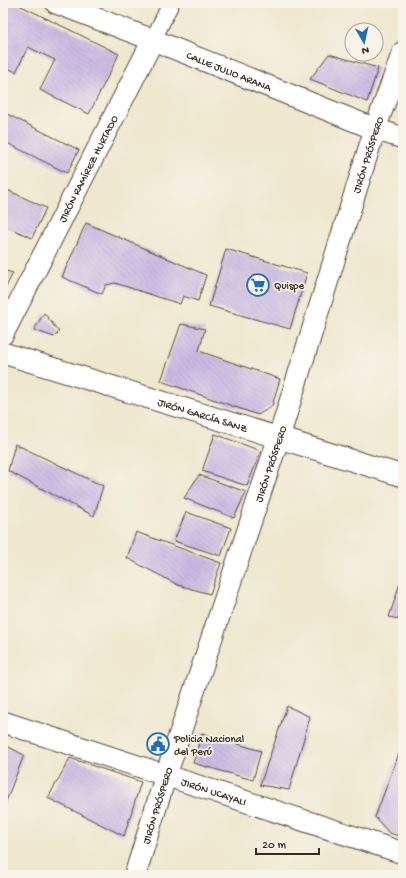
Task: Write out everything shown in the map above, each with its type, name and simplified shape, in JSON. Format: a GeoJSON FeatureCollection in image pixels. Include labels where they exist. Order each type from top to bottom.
{"type":"FeatureCollection","features":[{"type":"Feature","properties":{"kind":"street","name":"CALLE JULIO ARANA"},"geometry":{"type":"LineString","coordinates":[[56,3],[153,40],[375,129],[403,138]]}},
{"type":"Feature","properties":{"kind":"street","name":"JIRÓN RAMÍREZ HURTADO"},"geometry":{"type":"LineString","coordinates":[[3,334],[171,3]]}},
{"type":"Feature","properties":{"kind":"street","name":"JIRÓN PRÓSPERO"},"geometry":{"type":"LineString","coordinates":[[136,875],[166,775],[279,437],[375,129],[403,52]]}},
{"type":"Feature","properties":{"kind":"street","name":"JIRÓN GARCÍA SANZ"},"geometry":{"type":"LineString","coordinates":[[3,353],[403,476]]}},
{"type":"Feature","properties":{"kind":"street","name":"JIRÓN UCAYALI"},"geometry":{"type":"LineString","coordinates":[[3,722],[403,853]]}},
{"type":"Feature","properties":{"kind":"building"},"geometry":{"type":"Polygon","coordinates":[[[3,3],[15,3],[119,54],[89,114],[40,90],[55,60],[28,47],[16,72],[3,66],[3,3]]]}},
{"type":"Feature","properties":{"kind":"building"},"geometry":{"type":"Polygon","coordinates":[[[329,54],[344,58],[344,62],[357,62],[378,68],[367,102],[310,79],[329,54]]]}},
{"type":"Feature","properties":{"kind":"building"},"geometry":{"type":"Polygon","coordinates":[[[3,112],[79,150],[67,173],[3,141],[3,112]]]}},
{"type":"Feature","properties":{"kind":"building"},"geometry":{"type":"Polygon","coordinates":[[[3,188],[46,208],[32,238],[3,225],[3,188]]]}},
{"type":"Feature","properties":{"kind":"building"},"geometry":{"type":"Polygon","coordinates":[[[86,223],[206,275],[198,301],[183,296],[180,304],[115,283],[106,285],[102,294],[62,277],[86,223]]]}},
{"type":"Feature","properties":{"kind":"building"},"geometry":{"type":"Polygon","coordinates":[[[226,249],[307,273],[290,329],[209,306],[226,249]]]}},
{"type":"Feature","properties":{"kind":"building"},"geometry":{"type":"Polygon","coordinates":[[[3,270],[13,273],[3,293],[3,270]]]}},
{"type":"Feature","properties":{"kind":"building"},"geometry":{"type":"Polygon","coordinates":[[[44,313],[59,332],[54,337],[34,330],[44,313]]]}},
{"type":"Feature","properties":{"kind":"building"},"geometry":{"type":"Polygon","coordinates":[[[181,324],[205,329],[199,351],[280,379],[272,406],[258,415],[161,381],[181,324]]]}},
{"type":"Feature","properties":{"kind":"building"},"geometry":{"type":"Polygon","coordinates":[[[215,434],[261,451],[247,486],[202,471],[215,434]]]}},
{"type":"Feature","properties":{"kind":"building"},"geometry":{"type":"Polygon","coordinates":[[[15,444],[103,486],[94,516],[8,471],[15,444]]]}},
{"type":"Feature","properties":{"kind":"building"},"geometry":{"type":"Polygon","coordinates":[[[199,475],[246,492],[234,518],[184,498],[199,475]]]}},
{"type":"Feature","properties":{"kind":"building"},"geometry":{"type":"Polygon","coordinates":[[[186,512],[231,528],[221,556],[174,541],[186,512]]]}},
{"type":"Feature","properties":{"kind":"building"},"geometry":{"type":"Polygon","coordinates":[[[136,532],[221,563],[210,594],[178,585],[127,558],[136,532]]]}},
{"type":"Feature","properties":{"kind":"building"},"geometry":{"type":"Polygon","coordinates":[[[403,574],[403,620],[389,617],[403,574]]]}},
{"type":"Feature","properties":{"kind":"building"},"geometry":{"type":"Polygon","coordinates":[[[287,706],[310,717],[289,790],[260,785],[287,706]]]}},
{"type":"Feature","properties":{"kind":"building"},"geometry":{"type":"Polygon","coordinates":[[[202,733],[261,751],[253,780],[193,763],[202,733]]]}},
{"type":"Feature","properties":{"kind":"building"},"geometry":{"type":"Polygon","coordinates":[[[403,743],[403,837],[389,833],[375,817],[403,743]]]}},
{"type":"Feature","properties":{"kind":"building"},"geometry":{"type":"Polygon","coordinates":[[[3,744],[24,755],[3,809],[3,744]]]}},
{"type":"Feature","properties":{"kind":"building"},"geometry":{"type":"Polygon","coordinates":[[[70,758],[141,782],[124,836],[48,798],[70,758]]]}},
{"type":"Feature","properties":{"kind":"place","name":"Quispe"},"geometry":{"type":"Point","coordinates":[258,285]}},
{"type":"Feature","properties":{"kind":"place","name":"Policia Nacional del Perú"},"geometry":{"type":"Point","coordinates":[158,744]}}]}
